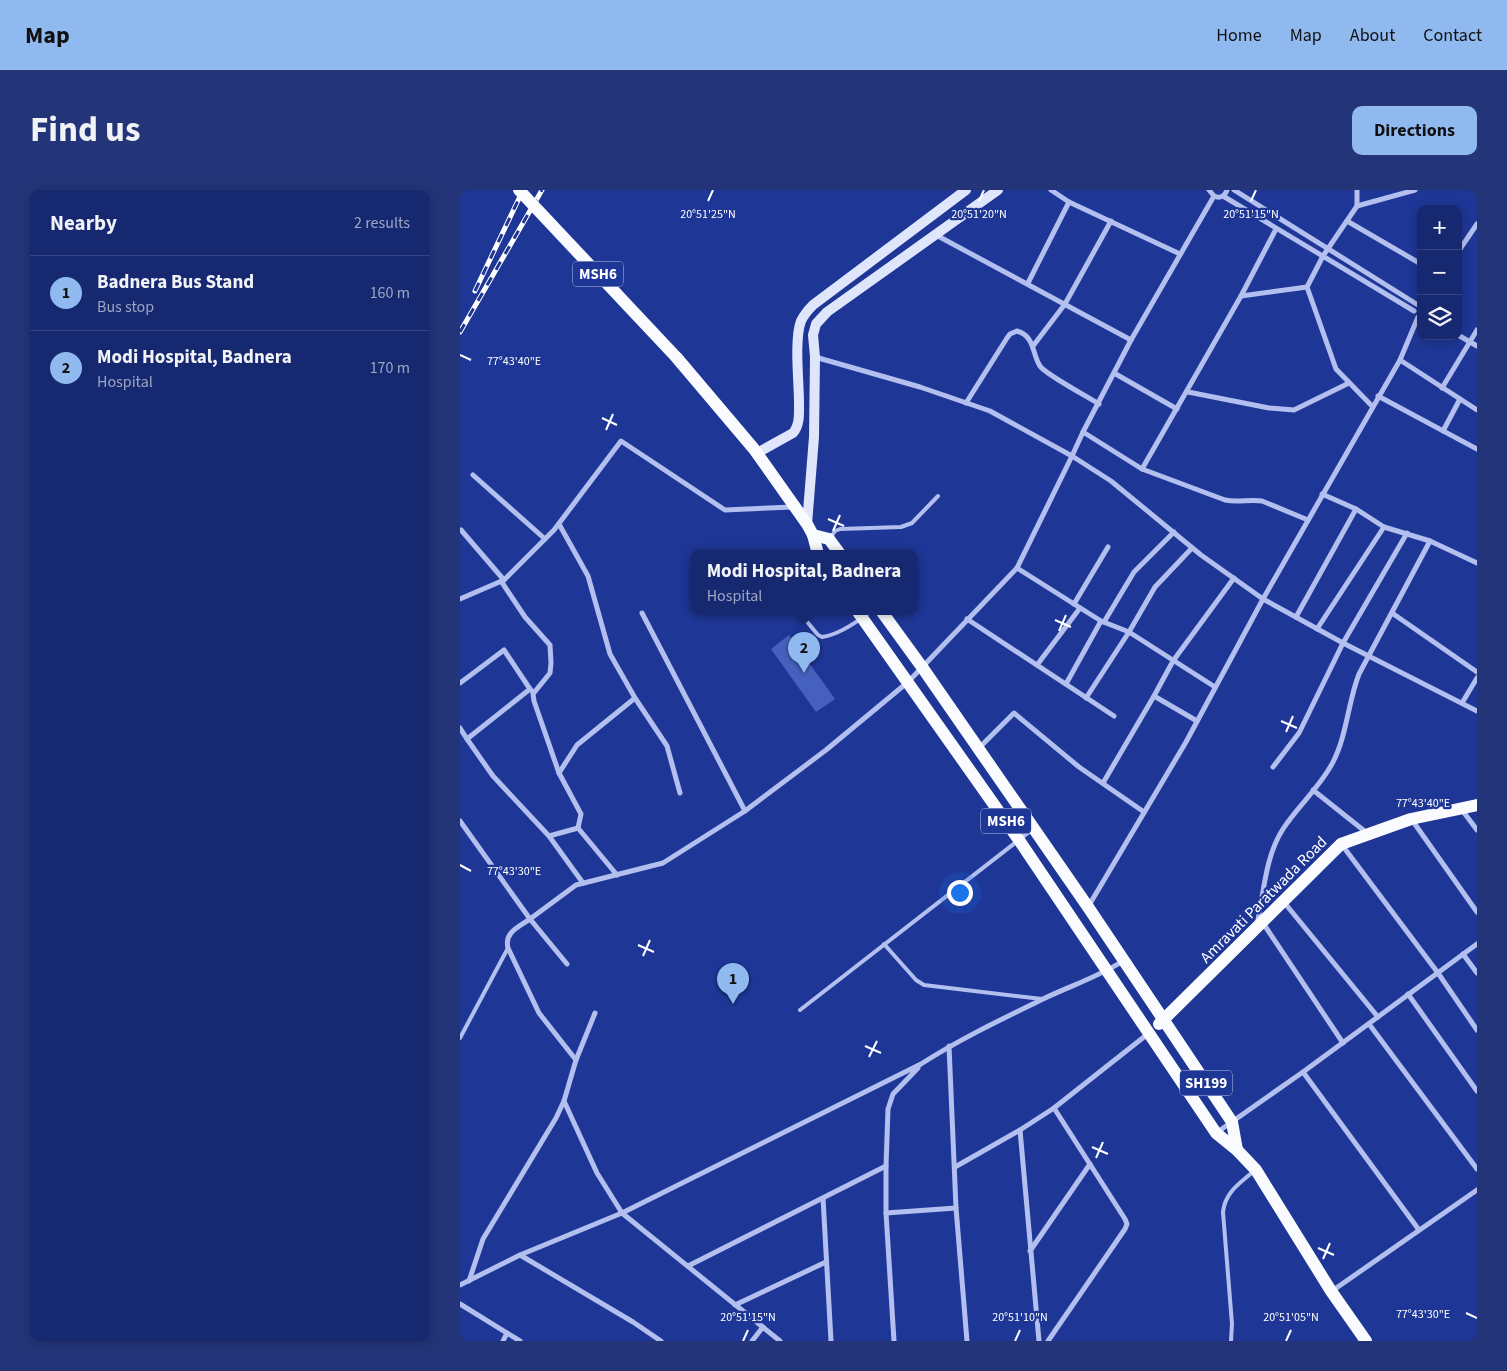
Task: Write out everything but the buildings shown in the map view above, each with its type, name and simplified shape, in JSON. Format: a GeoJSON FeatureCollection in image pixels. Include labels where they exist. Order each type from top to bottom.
{"type":"FeatureCollection","features":[{"type":"Feature","properties":{"kind":"main road","name":"MSH6"},"geometry":{"type":"LineString","coordinates":[[519,190],[677,358],[757,453],[810,529],[816,550]]}},
{"type":"Feature","properties":{"kind":"main road"},"geometry":{"type":"LineString","coordinates":[[810,529],[829,539],[837,550]]}},
{"type":"Feature","properties":{"kind":"main road","name":"MSH6"},"geometry":{"type":"LineString","coordinates":[[865,615],[908,682],[1019,840],[1106,972],[1150,1032]]}},
{"type":"Feature","properties":{"kind":"main road","name":"MSH6"},"geometry":{"type":"LineString","coordinates":[[884,615],[1088,907],[1164,1020]]}},
{"type":"Feature","properties":{"kind":"main road","name":"Amravati Paratwada Road"},"geometry":{"type":"LineString","coordinates":[[1150,1032],[1341,844],[1411,819],[1477,805]]}},
{"type":"Feature","properties":{"kind":"main road","name":"SH199"},"geometry":{"type":"LineString","coordinates":[[1164,1020],[1232,1122],[1237,1150]]}},
{"type":"Feature","properties":{"kind":"main road","name":"SH199"},"geometry":{"type":"LineString","coordinates":[[1150,1032],[1216,1133],[1237,1150],[1256,1170],[1331,1291],[1366,1341]]}},
{"type":"Feature","properties":{"kind":"street"},"geometry":{"type":"LineString","coordinates":[[757,453],[793,433],[796,429],[799,410],[798,332],[802,319],[807,312],[820,299],[966,190]]}},
{"type":"Feature","properties":{"kind":"street"},"geometry":{"type":"LineString","coordinates":[[810,529],[814,438],[814,329],[816,324],[827,312],[998,190]]}},
{"type":"Feature","properties":{"kind":"street"},"geometry":{"type":"LineString","coordinates":[[1051,190],[1069,202],[1180,254]]}},
{"type":"Feature","properties":{"kind":"street"},"geometry":{"type":"LineString","coordinates":[[1209,190],[1214,196],[1219,198],[1227,190]]}},
{"type":"Feature","properties":{"kind":"street"},"geometry":{"type":"LineString","coordinates":[[1234,190],[1417,303]]}},
{"type":"Feature","properties":{"kind":"street"},"geometry":{"type":"LineString","coordinates":[[1357,190],[1357,206],[1323,256],[1307,286],[1336,369],[1372,406]]}},
{"type":"Feature","properties":{"kind":"street"},"geometry":{"type":"LineString","coordinates":[[1357,206],[1415,190]]}},
{"type":"Feature","properties":{"kind":"street"},"geometry":{"type":"LineString","coordinates":[[576,1060],[538,1013],[508,948],[506,942],[508,935],[576,885],[663,864],[745,811],[826,750],[908,682],[1017,568],[1083,432],[1131,340],[1214,196]]}},
{"type":"Feature","properties":{"kind":"street"},"geometry":{"type":"LineString","coordinates":[[1223,196],[1414,311],[1417,315]]}},
{"type":"Feature","properties":{"kind":"street"},"geometry":{"type":"LineString","coordinates":[[1028,283],[1069,202]]}},
{"type":"Feature","properties":{"kind":"street"},"geometry":{"type":"LineString","coordinates":[[1033,346],[1065,304],[1111,221]]}},
{"type":"Feature","properties":{"kind":"street"},"geometry":{"type":"LineString","coordinates":[[1347,221],[1417,262]]}},
{"type":"Feature","properties":{"kind":"street"},"geometry":{"type":"LineString","coordinates":[[1459,250],[1477,224]]}},
{"type":"Feature","properties":{"kind":"street"},"geometry":{"type":"LineString","coordinates":[[1142,470],[1188,392],[1276,229]]}},
{"type":"Feature","properties":{"kind":"street"},"geometry":{"type":"LineString","coordinates":[[935,234],[1131,340]]}},
{"type":"Feature","properties":{"kind":"street"},"geometry":{"type":"LineString","coordinates":[[1241,296],[1307,286]]}},
{"type":"Feature","properties":{"kind":"street"},"geometry":{"type":"LineString","coordinates":[[1414,311],[1417,306]]}},
{"type":"Feature","properties":{"kind":"street"},"geometry":{"type":"LineString","coordinates":[[1088,907],[1197,721],[1322,494],[1400,360],[1417,322]]}},
{"type":"Feature","properties":{"kind":"street"},"geometry":{"type":"LineString","coordinates":[[1442,388],[1477,330]]}},
{"type":"Feature","properties":{"kind":"street"},"geometry":{"type":"LineString","coordinates":[[966,403],[1010,334],[1018,331],[1033,346],[1040,367],[1099,404]]}},
{"type":"Feature","properties":{"kind":"street"},"geometry":{"type":"LineString","coordinates":[[1462,338],[1477,346]]}},
{"type":"Feature","properties":{"kind":"street"},"geometry":{"type":"LineString","coordinates":[[815,357],[920,387],[990,411],[1072,456],[1111,481],[1192,548],[1263,599],[1343,643],[1477,711]]}},
{"type":"Feature","properties":{"kind":"street"},"geometry":{"type":"LineString","coordinates":[[1400,360],[1477,410]]}},
{"type":"Feature","properties":{"kind":"street"},"geometry":{"type":"LineString","coordinates":[[1114,373],[1177,410]]}},
{"type":"Feature","properties":{"kind":"street"},"geometry":{"type":"LineString","coordinates":[[1188,392],[1269,408],[1294,410],[1349,383]]}},
{"type":"Feature","properties":{"kind":"street"},"geometry":{"type":"LineString","coordinates":[[1378,396],[1477,449]]}},
{"type":"Feature","properties":{"kind":"street"},"geometry":{"type":"LineString","coordinates":[[1443,431],[1460,400]]}},
{"type":"Feature","properties":{"kind":"street"},"geometry":{"type":"LineString","coordinates":[[796,429],[814,438]]}},
{"type":"Feature","properties":{"kind":"street"},"geometry":{"type":"LineString","coordinates":[[1083,432],[1142,470],[1233,502],[1255,500],[1270,504],[1308,520]]}},
{"type":"Feature","properties":{"kind":"street"},"geometry":{"type":"LineString","coordinates":[[460,599],[503,580],[545,539],[559,524],[621,441],[725,510],[794,506]]}},
{"type":"Feature","properties":{"kind":"street"},"geometry":{"type":"LineString","coordinates":[[474,475],[545,539]]}},
{"type":"Feature","properties":{"kind":"street"},"geometry":{"type":"LineString","coordinates":[[1322,494],[1356,509],[1384,527],[1430,541],[1477,563]]}},
{"type":"Feature","properties":{"kind":"street"},"geometry":{"type":"LineString","coordinates":[[1296,617],[1356,509]]}},
{"type":"Feature","properties":{"kind":"street"},"geometry":{"type":"LineString","coordinates":[[559,524],[588,576],[610,654],[635,698],[667,746],[680,793]]}},
{"type":"Feature","properties":{"kind":"street"},"geometry":{"type":"LineString","coordinates":[[1318,629],[1384,527]]}},
{"type":"Feature","properties":{"kind":"street"},"geometry":{"type":"LineString","coordinates":[[461,530],[503,580],[521,611],[550,645],[552,663],[550,673],[532,691],[467,738]]}},
{"type":"Feature","properties":{"kind":"street"},"geometry":{"type":"LineString","coordinates":[[1066,684],[1134,572],[1174,532]]}},
{"type":"Feature","properties":{"kind":"street"},"geometry":{"type":"LineString","coordinates":[[1273,767],[1299,733],[1343,643],[1407,533]]}},
{"type":"Feature","properties":{"kind":"street"},"geometry":{"type":"LineString","coordinates":[[1342,1043],[1260,925],[1270,859],[1275,842],[1284,827],[1331,766],[1356,682],[1430,541]]}},
{"type":"Feature","properties":{"kind":"street"},"geometry":{"type":"LineString","coordinates":[[1037,665],[1077,606],[1108,547]]}},
{"type":"Feature","properties":{"kind":"street"},"geometry":{"type":"LineString","coordinates":[[1086,698],[1129,632],[1155,587],[1192,548]]}},
{"type":"Feature","properties":{"kind":"street"},"geometry":{"type":"LineString","coordinates":[[1017,568],[1103,622],[1129,632],[1215,688]]}},
{"type":"Feature","properties":{"kind":"street"},"geometry":{"type":"LineString","coordinates":[[1103,783],[1173,661],[1234,578]]}},
{"type":"Feature","properties":{"kind":"street"},"geometry":{"type":"LineString","coordinates":[[642,613],[745,811]]}},
{"type":"Feature","properties":{"kind":"street"},"geometry":{"type":"LineString","coordinates":[[1392,613],[1477,672]]}},
{"type":"Feature","properties":{"kind":"street"},"geometry":{"type":"LineString","coordinates":[[968,619],[1114,716]]}},
{"type":"Feature","properties":{"kind":"street"},"geometry":{"type":"LineString","coordinates":[[460,682],[504,650],[532,691],[559,773],[582,814],[578,828]]}},
{"type":"Feature","properties":{"kind":"street"},"geometry":{"type":"LineString","coordinates":[[1462,702],[1477,678]]}},
{"type":"Feature","properties":{"kind":"street"},"geometry":{"type":"LineString","coordinates":[[1154,696],[1197,721]]}},
{"type":"Feature","properties":{"kind":"street"},"geometry":{"type":"LineString","coordinates":[[559,773],[577,745],[635,698]]}},
{"type":"Feature","properties":{"kind":"street"},"geometry":{"type":"LineString","coordinates":[[977,749],[1014,713],[1078,767],[1144,812]]}},
{"type":"Feature","properties":{"kind":"street"},"geometry":{"type":"LineString","coordinates":[[460,728],[494,776],[549,836],[583,883]]}},
{"type":"Feature","properties":{"kind":"street"},"geometry":{"type":"LineString","coordinates":[[1313,790],[1369,835]]}},
{"type":"Feature","properties":{"kind":"street"},"geometry":{"type":"LineString","coordinates":[[1461,808],[1477,830]]}},
{"type":"Feature","properties":{"kind":"street"},"geometry":{"type":"LineString","coordinates":[[1411,819],[1477,912]]}},
{"type":"Feature","properties":{"kind":"street"},"geometry":{"type":"LineString","coordinates":[[460,821],[530,919],[567,964]]}},
{"type":"Feature","properties":{"kind":"street"},"geometry":{"type":"LineString","coordinates":[[578,828],[617,875]]}},
{"type":"Feature","properties":{"kind":"street"},"geometry":{"type":"LineString","coordinates":[[549,836],[578,828]]}},
{"type":"Feature","properties":{"kind":"street"},"geometry":{"type":"LineString","coordinates":[[1341,844],[1438,973],[1477,1030]]}},
{"type":"Feature","properties":{"kind":"street"},"geometry":{"type":"LineString","coordinates":[[1283,902],[1378,1017]]}},
{"type":"Feature","properties":{"kind":"street"},"geometry":{"type":"LineString","coordinates":[[1216,1133],[1303,1072],[1477,944]]}},
{"type":"Feature","properties":{"kind":"street"},"geometry":{"type":"LineString","coordinates":[[1463,954],[1477,973]]}},
{"type":"Feature","properties":{"kind":"street"},"geometry":{"type":"LineString","coordinates":[[460,1285],[520,1255],[622,1213],[921,1064],[949,1046],[1044,999],[1106,972],[1123,961]]}},
{"type":"Feature","properties":{"kind":"street"},"geometry":{"type":"LineString","coordinates":[[1408,994],[1477,1091]]}},
{"type":"Feature","properties":{"kind":"street"},"geometry":{"type":"LineString","coordinates":[[469,1281],[483,1239],[556,1118],[564,1101],[576,1060],[595,1013]]}},
{"type":"Feature","properties":{"kind":"street"},"geometry":{"type":"LineString","coordinates":[[1369,1024],[1477,1169]]}},
{"type":"Feature","properties":{"kind":"street"},"geometry":{"type":"LineString","coordinates":[[955,1167],[1054,1108],[1150,1032]]}},
{"type":"Feature","properties":{"kind":"street"},"geometry":{"type":"LineString","coordinates":[[949,1046],[956,1208],[967,1341]]}},
{"type":"Feature","properties":{"kind":"street"},"geometry":{"type":"LineString","coordinates":[[894,1341],[886,1213],[888,1109],[890,1098],[921,1064]]}},
{"type":"Feature","properties":{"kind":"street"},"geometry":{"type":"LineString","coordinates":[[1303,1072],[1419,1230]]}},
{"type":"Feature","properties":{"kind":"street"},"geometry":{"type":"LineString","coordinates":[[564,1101],[600,1179],[622,1213],[780,1341]]}},
{"type":"Feature","properties":{"kind":"street"},"geometry":{"type":"LineString","coordinates":[[1048,1341],[1126,1226],[1125,1219],[1054,1108]]}},
{"type":"Feature","properties":{"kind":"street"},"geometry":{"type":"LineString","coordinates":[[1020,1130],[1039,1341]]}},
{"type":"Feature","properties":{"kind":"street"},"geometry":{"type":"LineString","coordinates":[[1030,1251],[1090,1164]]}},
{"type":"Feature","properties":{"kind":"street"},"geometry":{"type":"LineString","coordinates":[[688,1266],[886,1166]]}},
{"type":"Feature","properties":{"kind":"street"},"geometry":{"type":"LineString","coordinates":[[1331,1291],[1477,1190]]}},
{"type":"Feature","properties":{"kind":"street"},"geometry":{"type":"LineString","coordinates":[[823,1198],[831,1341]]}},
{"type":"Feature","properties":{"kind":"street"},"geometry":{"type":"LineString","coordinates":[[886,1213],[956,1208]]}},
{"type":"Feature","properties":{"kind":"street"},"geometry":{"type":"LineString","coordinates":[[520,1255],[633,1322],[660,1341]]}},
{"type":"Feature","properties":{"kind":"street"},"geometry":{"type":"LineString","coordinates":[[735,1305],[826,1262]]}},
{"type":"Feature","properties":{"kind":"street"},"geometry":{"type":"LineString","coordinates":[[460,1304],[520,1341]]}},
{"type":"Feature","properties":{"kind":"street"},"geometry":{"type":"LineString","coordinates":[[752,1341],[763,1327]]}},
{"type":"Feature","properties":{"kind":"street"},"geometry":{"type":"LineString","coordinates":[[504,1341],[507,1333]]}},
{"type":"Feature","properties":{"kind":"lane"},"geometry":{"type":"LineString","coordinates":[[820,550],[840,529],[901,527],[912,523],[938,496]]}},
{"type":"Feature","properties":{"kind":"lane"},"geometry":{"type":"LineString","coordinates":[[801,615],[822,638],[829,636],[862,615]]}},
{"type":"Feature","properties":{"kind":"lane"},"geometry":{"type":"LineString","coordinates":[[800,1010],[1033,829]]}},
{"type":"Feature","properties":{"kind":"lane"},"geometry":{"type":"LineString","coordinates":[[884,944],[916,980],[924,986],[1044,999]]}},
{"type":"Feature","properties":{"kind":"lane"},"geometry":{"type":"LineString","coordinates":[[460,1038],[508,948]]}},
{"type":"Feature","properties":{"kind":"lane"},"geometry":{"type":"LineString","coordinates":[[1231,1341],[1232,1324],[1223,1212],[1224,1204],[1232,1190],[1256,1170]]}},
{"type":"Feature","properties":{"kind":"railway"},"geometry":{"type":"LineString","coordinates":[[475,291],[523,190]]}},
{"type":"Feature","properties":{"kind":"railway"},"geometry":{"type":"LineString","coordinates":[[460,332],[542,190]]}},
{"type":"Feature","properties":{"kind":"place","name":"Modi Hospital, Badnera"},"geometry":{"type":"Point","coordinates":[804,673]}},
{"type":"Feature","properties":{"kind":"place","name":"Badnera Bus Stand"},"geometry":{"type":"Point","coordinates":[733,1004]}}]}
